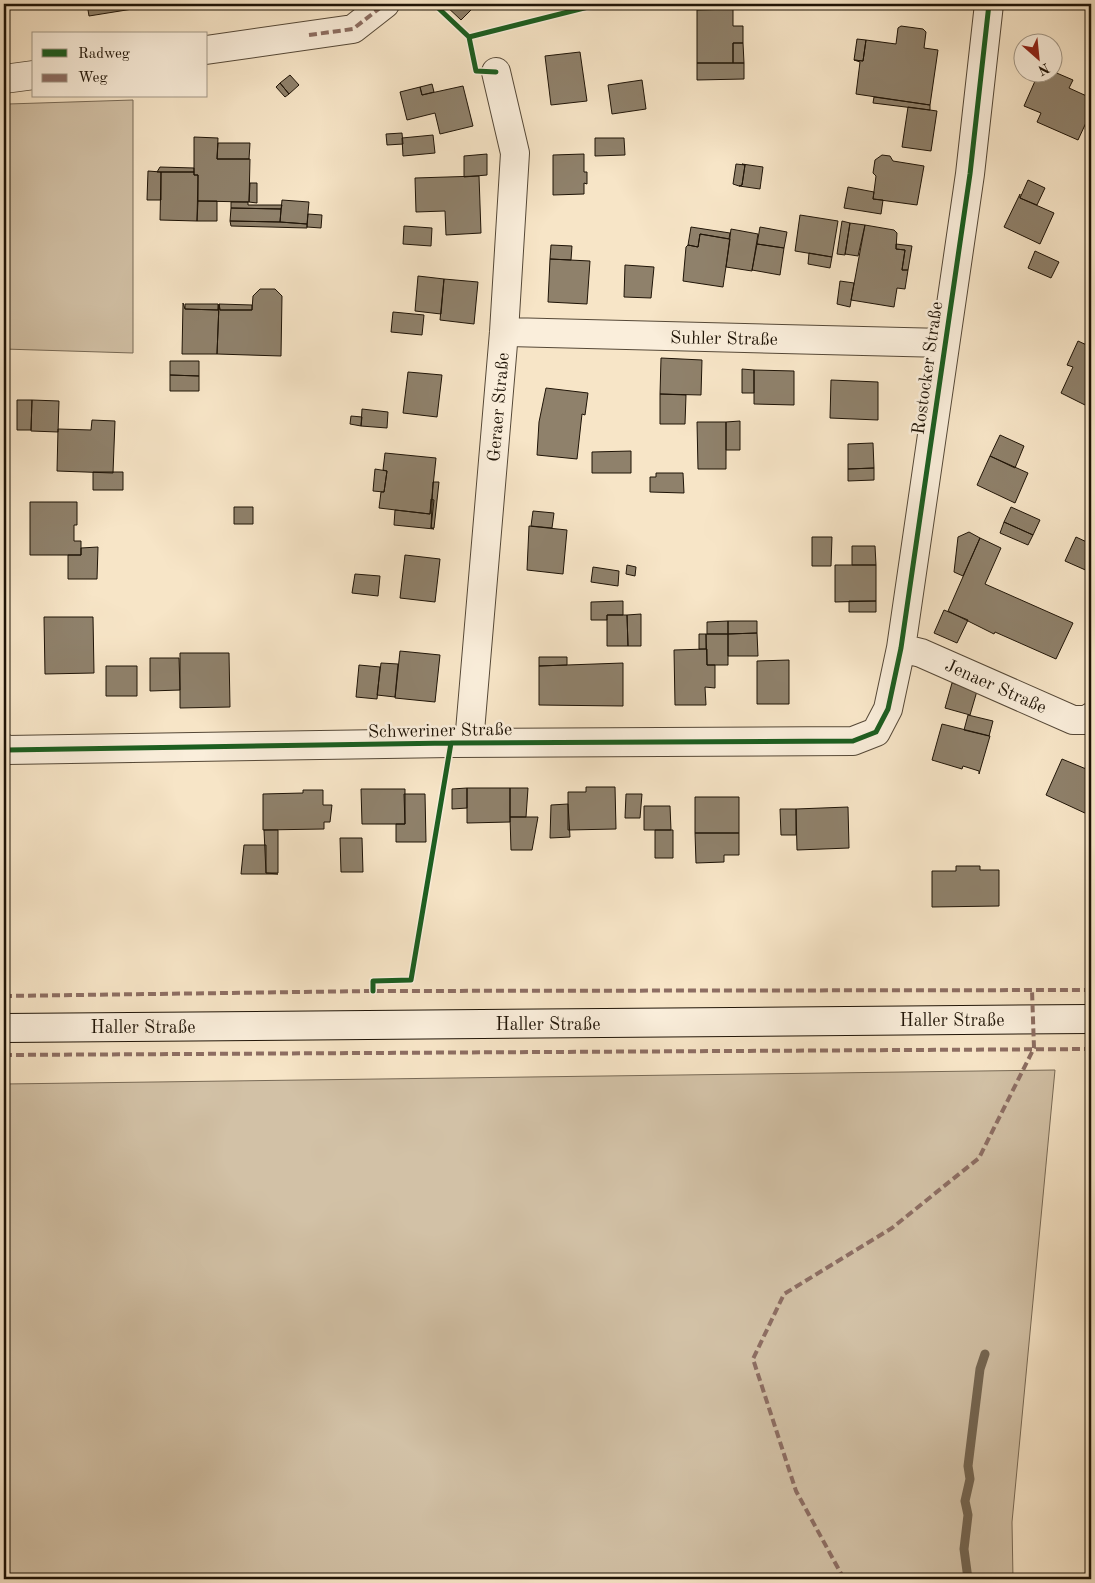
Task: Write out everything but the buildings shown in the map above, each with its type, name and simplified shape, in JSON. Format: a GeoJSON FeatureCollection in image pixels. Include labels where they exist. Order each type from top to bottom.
{"type":"FeatureCollection","features":[{"type":"Feature","properties":{"kind":"street"},"geometry":{"type":"LineString","coordinates":[[208,50],[353,29],[385,4]]}},
{"type":"Feature","properties":{"kind":"street","name":"Rostocker Straße"},"geometry":{"type":"LineString","coordinates":[[876,732],[888,709],[901,648],[970,174],[989,4]]}},
{"type":"Feature","properties":{"kind":"street","name":"Geraer Straße"},"geometry":{"type":"LineString","coordinates":[[469,743],[504,332],[515,153],[496,72]]}},
{"type":"Feature","properties":{"kind":"street"},"geometry":{"type":"LineString","coordinates":[[4,79],[32,75]]}},
{"type":"Feature","properties":{"kind":"street","name":"Suhler Straße"},"geometry":{"type":"LineString","coordinates":[[504,332],[944,343]]}},
{"type":"Feature","properties":{"kind":"street","name":"Jenaer Straße"},"geometry":{"type":"LineString","coordinates":[[901,648],[921,653],[1073,720],[1088,720],[1091,717]]}},
{"type":"Feature","properties":{"kind":"street","name":"Schweriner Straße"},"geometry":{"type":"LineString","coordinates":[[4,748],[8,750],[469,743],[853,741],[876,732]]}},
{"type":"Feature","properties":{"kind":"street","name":"Haller Straße"},"geometry":{"type":"LineString","coordinates":[[4,1028],[1091,1019]]}},
{"type":"Feature","properties":{"kind":"shaded area"},"geometry":{"type":"Polygon","coordinates":[[[133,100],[133,353],[4,349],[8,104],[133,100]]]}},
{"type":"Feature","properties":{"kind":"shaded area"},"geometry":{"type":"Polygon","coordinates":[[[1055,1070],[1012,1522],[1013,1579],[4,1579],[4,1084],[1055,1070]]]}},
{"type":"Feature","properties":{"kind":"waterway"},"geometry":{"type":"LineString","coordinates":[[968,1579],[964,1549],[968,1515],[965,1501],[970,1479],[968,1466],[980,1369],[985,1354]]}},
{"type":"Feature","properties":{"kind":"marked path"},"geometry":{"type":"LineString","coordinates":[[309,35],[353,29],[385,4]]}},
{"type":"Feature","properties":{"kind":"marked path"},"geometry":{"type":"LineString","coordinates":[[844,1579],[796,1491],[753,1359],[784,1294],[892,1228],[979,1158],[1034,1048],[1032,990]]}},
{"type":"Feature","properties":{"kind":"marked path"},"geometry":{"type":"LineString","coordinates":[[4,996],[373,991],[1091,990]]}},
{"type":"Feature","properties":{"kind":"marked path"},"geometry":{"type":"LineString","coordinates":[[4,1055],[1091,1049]]}},
{"type":"Feature","properties":{"kind":"cycle path"},"geometry":{"type":"LineString","coordinates":[[434,4],[469,37],[476,71],[496,72]]}},
{"type":"Feature","properties":{"kind":"cycle path"},"geometry":{"type":"LineString","coordinates":[[469,37],[600,4]]}},
{"type":"Feature","properties":{"kind":"cycle path"},"geometry":{"type":"LineString","coordinates":[[4,748],[7,750],[451,743],[853,741],[876,732],[888,709],[901,648],[970,174],[989,4]]}},
{"type":"Feature","properties":{"kind":"cycle path"},"geometry":{"type":"LineString","coordinates":[[373,991],[373,981],[411,980],[451,743]]}}]}
